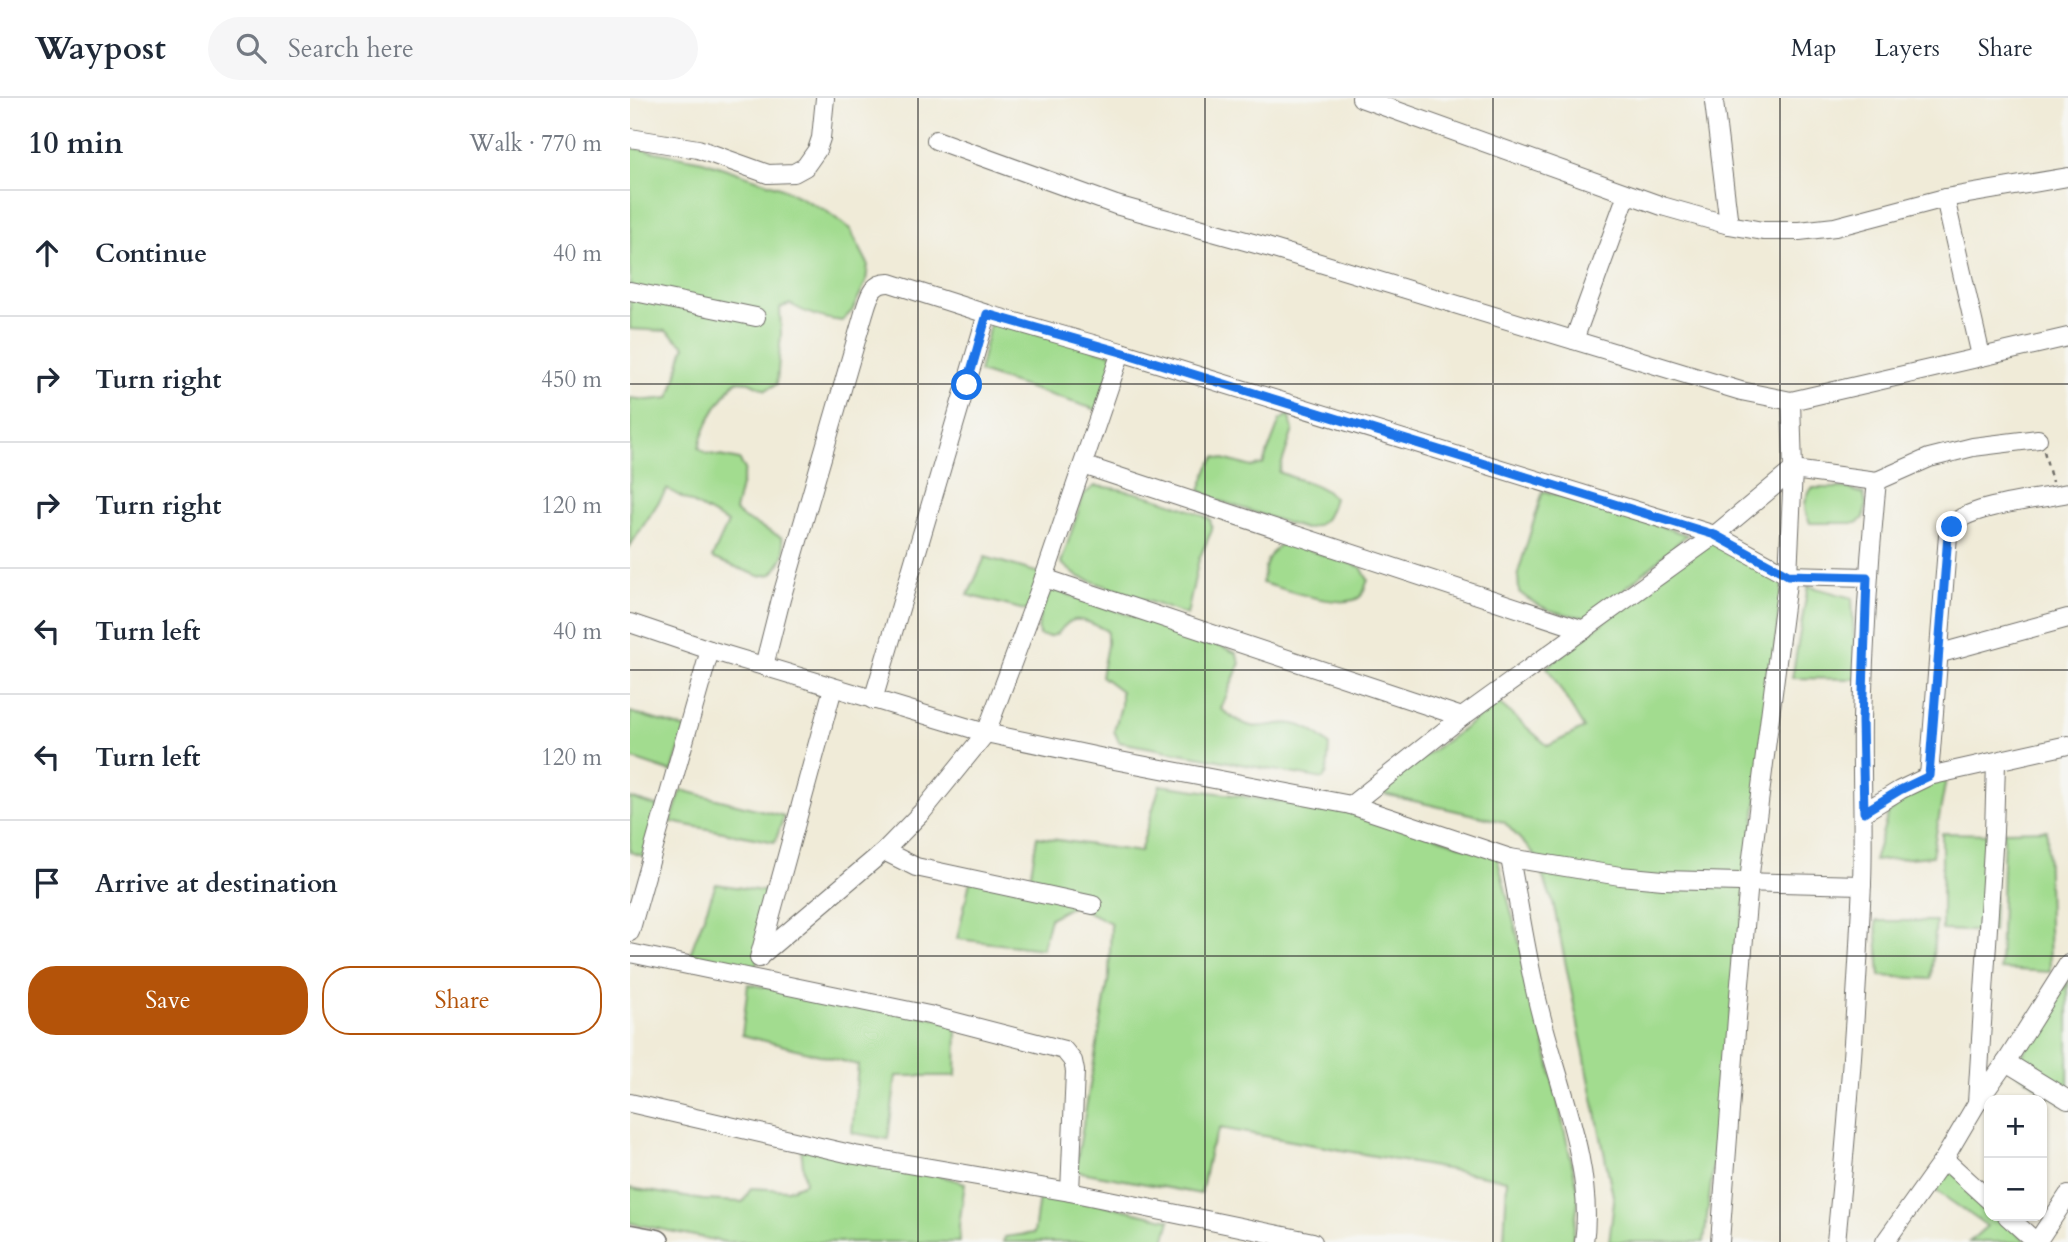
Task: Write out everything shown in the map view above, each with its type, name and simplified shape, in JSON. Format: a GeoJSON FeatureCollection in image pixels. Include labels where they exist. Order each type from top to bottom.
{"type":"FeatureCollection","features":[{"type":"Feature","properties":{"kind":"highway"},"geometry":{"type":"LineString","coordinates":[[630,1237],[657,1242]]}},
{"type":"Feature","properties":{"kind":"street"},"geometry":{"type":"LineString","coordinates":[[630,138],[698,149],[768,174],[794,173],[805,167],[817,150],[821,138],[825,98]]}},
{"type":"Feature","properties":{"kind":"street"},"geometry":{"type":"LineString","coordinates":[[1361,98],[1662,206],[1729,225],[1763,231],[1835,228],[1945,198],[2068,177]]}},
{"type":"Feature","properties":{"kind":"street"},"geometry":{"type":"LineString","coordinates":[[1716,98],[1714,102],[1729,225]]}},
{"type":"Feature","properties":{"kind":"street"},"geometry":{"type":"LineString","coordinates":[[936,140],[1116,205],[1267,247],[1741,391],[1791,401],[2068,338]]}},
{"type":"Feature","properties":{"kind":"street"},"geometry":{"type":"LineString","coordinates":[[1574,341],[1627,194]]}},
{"type":"Feature","properties":{"kind":"street"},"geometry":{"type":"LineString","coordinates":[[1945,198],[1982,356]]}},
{"type":"Feature","properties":{"kind":"street"},"geometry":{"type":"LineString","coordinates":[[764,666],[780,599],[872,291],[883,283],[1121,352],[1715,535],[1788,575],[1867,577]]}},
{"type":"Feature","properties":{"kind":"street"},"geometry":{"type":"LineString","coordinates":[[630,291],[756,317]]}},
{"type":"Feature","properties":{"kind":"street"},"geometry":{"type":"LineString","coordinates":[[873,701],[987,314]]}},
{"type":"Feature","properties":{"kind":"street"},"geometry":{"type":"LineString","coordinates":[[760,956],[884,851],[922,812],[986,733],[1044,578],[1121,352]]}},
{"type":"Feature","properties":{"kind":"street"},"geometry":{"type":"LineString","coordinates":[[1720,1242],[1749,881],[1788,575],[1793,470],[1791,401]]}},
{"type":"Feature","properties":{"kind":"street"},"geometry":{"type":"LineString","coordinates":[[1352,804],[1462,716],[1715,535],[1793,470],[1877,481],[1929,458],[1973,447],[2038,439]]}},
{"type":"Feature","properties":{"kind":"street"},"geometry":{"type":"LineString","coordinates":[[1083,465],[1584,630]]}},
{"type":"Feature","properties":{"kind":"street"},"geometry":{"type":"LineString","coordinates":[[1836,1242],[1844,1164],[1862,885],[1862,721],[1867,577],[1877,481]]}},
{"type":"Feature","properties":{"kind":"street"},"geometry":{"type":"LineString","coordinates":[[1929,776],[1941,653],[1948,535],[1958,520],[1991,508],[2062,494]]}},
{"type":"Feature","properties":{"kind":"street"},"geometry":{"type":"LineString","coordinates":[[1044,578],[1462,716]]}},
{"type":"Feature","properties":{"kind":"street"},"geometry":{"type":"LineString","coordinates":[[1941,653],[2068,618]]}},
{"type":"Feature","properties":{"kind":"street"},"geometry":{"type":"LineString","coordinates":[[630,623],[873,701],[986,733],[1352,804],[1510,858],[1620,876],[1663,880],[1862,885]]}},
{"type":"Feature","properties":{"kind":"street"},"geometry":{"type":"LineString","coordinates":[[630,932],[710,650]]}},
{"type":"Feature","properties":{"kind":"street"},"geometry":{"type":"LineString","coordinates":[[752,979],[833,688]]}},
{"type":"Feature","properties":{"kind":"street"},"geometry":{"type":"LineString","coordinates":[[1864,812],[1929,776],[2068,745]]}},
{"type":"Feature","properties":{"kind":"street"},"geometry":{"type":"LineString","coordinates":[[1977,1103],[1996,762]]}},
{"type":"Feature","properties":{"kind":"street"},"geometry":{"type":"LineString","coordinates":[[884,851],[916,867],[1093,905]]}},
{"type":"Feature","properties":{"kind":"street"},"geometry":{"type":"LineString","coordinates":[[1510,858],[1539,1009],[1580,1159],[1586,1215],[1584,1242]]}},
{"type":"Feature","properties":{"kind":"street"},"geometry":{"type":"LineString","coordinates":[[630,953],[929,1015],[1064,1050],[1073,1061],[1075,1071],[1070,1192]]}},
{"type":"Feature","properties":{"kind":"street"},"geometry":{"type":"LineString","coordinates":[[1885,1242],[1944,1159],[1977,1103],[2068,964]]}},
{"type":"Feature","properties":{"kind":"street"},"geometry":{"type":"LineString","coordinates":[[2006,1062],[2068,1100]]}},
{"type":"Feature","properties":{"kind":"street"},"geometry":{"type":"LineString","coordinates":[[630,1103],[855,1155],[1070,1192],[1313,1242]]}},
{"type":"Feature","properties":{"kind":"street"},"geometry":{"type":"LineString","coordinates":[[1944,1159],[1984,1195]]}},
{"type":"Feature","properties":{"kind":"street"},"geometry":{"type":"LineString","coordinates":[[2013,1221],[2036,1242],[2068,1195]]}},
{"type":"Feature","properties":{"kind":"path"},"geometry":{"type":"LineString","coordinates":[[2038,439],[2042,442],[2062,494]]}},
{"type":"Feature","properties":{"kind":"green space"},"geometry":{"type":"Polygon","coordinates":[[[630,147],[703,161],[780,187],[825,210],[850,229],[868,264],[866,282],[852,311],[842,321],[815,316],[790,304],[780,308],[777,384],[766,390],[749,382],[736,381],[713,412],[701,439],[699,448],[706,453],[739,460],[745,469],[735,511],[781,537],[783,557],[772,574],[759,576],[712,558],[728,523],[667,489],[630,546],[630,398],[669,398],[685,346],[666,331],[630,329],[630,147]]]}},
{"type":"Feature","properties":{"kind":"green space"},"geometry":{"type":"Polygon","coordinates":[[[991,320],[1115,355],[1097,410],[979,372],[991,320]]]}},
{"type":"Feature","properties":{"kind":"green space"},"geometry":{"type":"Polygon","coordinates":[[[1289,415],[1293,430],[1279,472],[1315,485],[1334,498],[1328,515],[1322,522],[1305,529],[1217,500],[1200,490],[1209,466],[1216,457],[1252,467],[1263,464],[1280,420],[1289,415]]]}},
{"type":"Feature","properties":{"kind":"green space"},"geometry":{"type":"Polygon","coordinates":[[[1095,486],[1154,498],[1210,519],[1212,530],[1199,559],[1187,615],[1077,576],[1061,563],[1084,494],[1095,486]]]}},
{"type":"Feature","properties":{"kind":"green space"},"geometry":{"type":"Polygon","coordinates":[[[1812,488],[1846,488],[1864,494],[1864,518],[1856,523],[1810,523],[1805,505],[1812,488]]]}},
{"type":"Feature","properties":{"kind":"green space"},"geometry":{"type":"Polygon","coordinates":[[[1543,491],[1595,504],[1687,535],[1604,607],[1587,617],[1551,610],[1534,603],[1519,592],[1518,573],[1543,491]]]}},
{"type":"Feature","properties":{"kind":"green space"},"geometry":{"type":"Polygon","coordinates":[[[1708,538],[1784,572],[1704,1242],[1609,1242],[1614,1201],[1553,902],[1533,853],[1504,822],[1375,792],[1499,703],[1548,746],[1584,728],[1547,667],[1708,538]]]}},
{"type":"Feature","properties":{"kind":"green space"},"geometry":{"type":"Polygon","coordinates":[[[1284,542],[1361,567],[1368,580],[1361,596],[1353,600],[1328,600],[1262,583],[1268,560],[1274,550],[1284,542]]]}},
{"type":"Feature","properties":{"kind":"green space"},"geometry":{"type":"Polygon","coordinates":[[[985,557],[1039,573],[1028,611],[968,595],[985,557]]]}},
{"type":"Feature","properties":{"kind":"green space"},"geometry":{"type":"Polygon","coordinates":[[[1808,586],[1852,598],[1856,679],[1792,678],[1808,586]]]}},
{"type":"Feature","properties":{"kind":"green space"},"geometry":{"type":"Polygon","coordinates":[[[1052,589],[1236,653],[1240,663],[1221,709],[1251,726],[1287,723],[1313,731],[1329,745],[1327,773],[1323,779],[1119,742],[1114,731],[1121,706],[1121,691],[1101,676],[1107,631],[1082,620],[1074,620],[1052,636],[1039,635],[1041,612],[1052,589]]]}},
{"type":"Feature","properties":{"kind":"green space"},"geometry":{"type":"Polygon","coordinates":[[[630,712],[686,729],[672,772],[630,758],[630,712]]]}},
{"type":"Feature","properties":{"kind":"green space"},"geometry":{"type":"Polygon","coordinates":[[[1947,774],[1932,856],[1874,861],[1888,814],[1918,785],[1947,774]]]}},
{"type":"Feature","properties":{"kind":"green space"},"geometry":{"type":"Polygon","coordinates":[[[1160,785],[1364,813],[1497,857],[1540,1022],[1579,1195],[1572,1242],[1504,1242],[1507,1180],[1220,1128],[1210,1149],[1201,1194],[1075,1171],[1109,976],[1111,923],[1074,905],[1050,918],[1042,949],[957,939],[971,877],[1028,890],[1037,837],[1140,852],[1160,785]]]}},
{"type":"Feature","properties":{"kind":"green space"},"geometry":{"type":"Polygon","coordinates":[[[681,790],[784,816],[775,842],[671,822],[681,790]]]}},
{"type":"Feature","properties":{"kind":"green space"},"geometry":{"type":"Polygon","coordinates":[[[630,798],[663,808],[649,858],[630,852],[630,798]]]}},
{"type":"Feature","properties":{"kind":"green space"},"geometry":{"type":"Polygon","coordinates":[[[2047,830],[2050,972],[2000,969],[2004,831],[2047,830]]]}},
{"type":"Feature","properties":{"kind":"green space"},"geometry":{"type":"Polygon","coordinates":[[[1942,833],[1996,834],[1993,932],[1942,930],[1942,833]]]}},
{"type":"Feature","properties":{"kind":"green space"},"geometry":{"type":"Polygon","coordinates":[[[716,884],[775,893],[755,969],[690,954],[716,884]]]}},
{"type":"Feature","properties":{"kind":"green space"},"geometry":{"type":"Polygon","coordinates":[[[1876,921],[1936,921],[1931,979],[1880,976],[1876,921]]]}},
{"type":"Feature","properties":{"kind":"green space"},"geometry":{"type":"Polygon","coordinates":[[[2068,981],[2068,1108],[2013,1070],[2068,981]]]}},
{"type":"Feature","properties":{"kind":"green space"},"geometry":{"type":"Polygon","coordinates":[[[748,984],[957,1022],[956,1076],[896,1076],[888,1139],[852,1133],[858,1065],[742,1035],[748,984]]]}},
{"type":"Feature","properties":{"kind":"green space"},"geometry":{"type":"Polygon","coordinates":[[[801,1148],[931,1173],[965,1183],[959,1226],[960,1242],[724,1242],[630,1223],[630,1188],[703,1200],[743,1202],[751,1188],[788,1190],[805,1183],[801,1148]]]}},
{"type":"Feature","properties":{"kind":"green space"},"geometry":{"type":"Polygon","coordinates":[[[1951,1170],[1984,1201],[1984,1221],[2004,1221],[2027,1242],[1969,1242],[1987,1226],[1932,1188],[1951,1170]]]}},
{"type":"Feature","properties":{"kind":"green space"},"geometry":{"type":"Polygon","coordinates":[[[1040,1190],[1170,1220],[1164,1242],[1003,1242],[1005,1237],[1034,1233],[1040,1190]]]}},
{"type":"Feature","properties":{"kind":"route"},"geometry":{"type":"LineString","coordinates":[[967,385],[987,314],[1121,352],[1715,535],[1788,575],[1867,577],[1862,721],[1864,812],[1929,776],[1941,653],[1948,535],[1952,527]]}}]}
